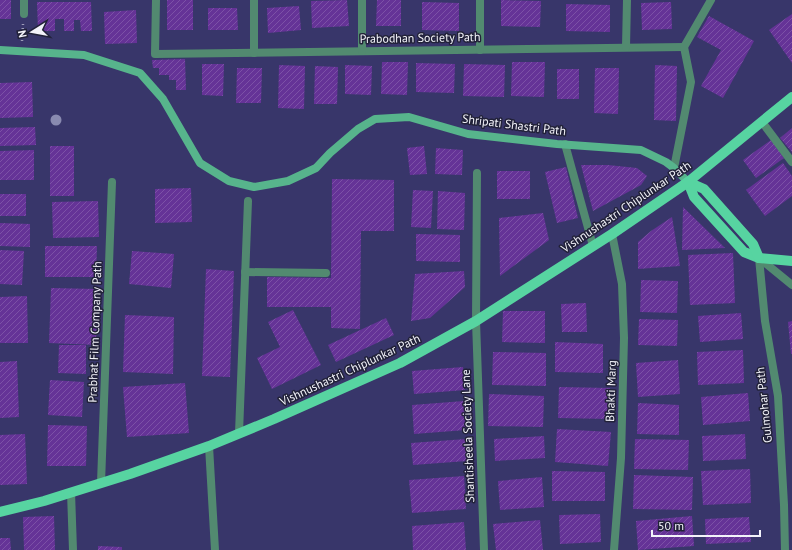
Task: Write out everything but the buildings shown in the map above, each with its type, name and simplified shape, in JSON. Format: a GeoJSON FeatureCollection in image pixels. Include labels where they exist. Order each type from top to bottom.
{"type":"FeatureCollection","features":[{"type":"Feature","properties":{"kind":"main road","name":"Vishnushastri Chiplunkar Path"},"geometry":{"type":"LineString","coordinates":[[0,512],[102,483],[209,446],[400,363],[476,321],[612,234],[688,182],[792,97]]}},
{"type":"Feature","properties":{"kind":"main road"},"geometry":{"type":"LineString","coordinates":[[688,182],[704,189],[753,244],[759,258],[792,261]]}},
{"type":"Feature","properties":{"kind":"street"},"geometry":{"type":"LineString","coordinates":[[24,0],[24,14]]}},
{"type":"Feature","properties":{"kind":"street","name":"Prabodhan Society Path"},"geometry":{"type":"LineString","coordinates":[[156,0],[155,54],[684,47]]}},
{"type":"Feature","properties":{"kind":"street"},"geometry":{"type":"LineString","coordinates":[[254,0],[254,53]]}},
{"type":"Feature","properties":{"kind":"street"},"geometry":{"type":"LineString","coordinates":[[362,0],[362,51]]}},
{"type":"Feature","properties":{"kind":"street"},"geometry":{"type":"LineString","coordinates":[[480,0],[480,50]]}},
{"type":"Feature","properties":{"kind":"street"},"geometry":{"type":"LineString","coordinates":[[626,47],[627,0]]}},
{"type":"Feature","properties":{"kind":"street"},"geometry":{"type":"LineString","coordinates":[[674,168],[691,82],[684,47],[710,0]]}},
{"type":"Feature","properties":{"kind":"street","name":"Shripati Shastri Path"},"geometry":{"type":"LineString","coordinates":[[0,50],[84,55],[140,73],[163,99],[200,163],[229,181],[254,187],[288,181],[316,168],[330,153],[358,129],[376,119],[409,117],[468,134],[642,150],[666,162],[688,182]]}},
{"type":"Feature","properties":{"kind":"street"},"geometry":{"type":"LineString","coordinates":[[762,122],[792,162]]}},
{"type":"Feature","properties":{"kind":"street"},"geometry":{"type":"LineString","coordinates":[[566,144],[593,246]]}},
{"type":"Feature","properties":{"kind":"street","name":"Shantisheela Society Lane"},"geometry":{"type":"LineString","coordinates":[[477,172],[476,321],[484,550]]}},
{"type":"Feature","properties":{"kind":"street","name":"Prabhat Film Company Path"},"geometry":{"type":"LineString","coordinates":[[102,483],[112,182]]}},
{"type":"Feature","properties":{"kind":"street"},"geometry":{"type":"LineString","coordinates":[[239,433],[248,201]]}},
{"type":"Feature","properties":{"kind":"street","name":"Bhakti Marg"},"geometry":{"type":"LineString","coordinates":[[612,234],[622,284],[624,338],[621,458],[614,550]]}},
{"type":"Feature","properties":{"kind":"street"},"geometry":{"type":"LineString","coordinates":[[759,258],[792,285]]}},
{"type":"Feature","properties":{"kind":"street","name":"Gulmohar Path"},"geometry":{"type":"LineString","coordinates":[[759,258],[765,321],[778,396],[785,550]]}},
{"type":"Feature","properties":{"kind":"street"},"geometry":{"type":"LineString","coordinates":[[245,272],[326,273]]}},
{"type":"Feature","properties":{"kind":"street"},"geometry":{"type":"LineString","coordinates":[[209,446],[214,550]]}},
{"type":"Feature","properties":{"kind":"street"},"geometry":{"type":"LineString","coordinates":[[71,492],[73,550]]}},
{"type":"Feature","properties":{"kind":"path"},"geometry":{"type":"LineString","coordinates":[[21,52],[24,14]]}}]}
